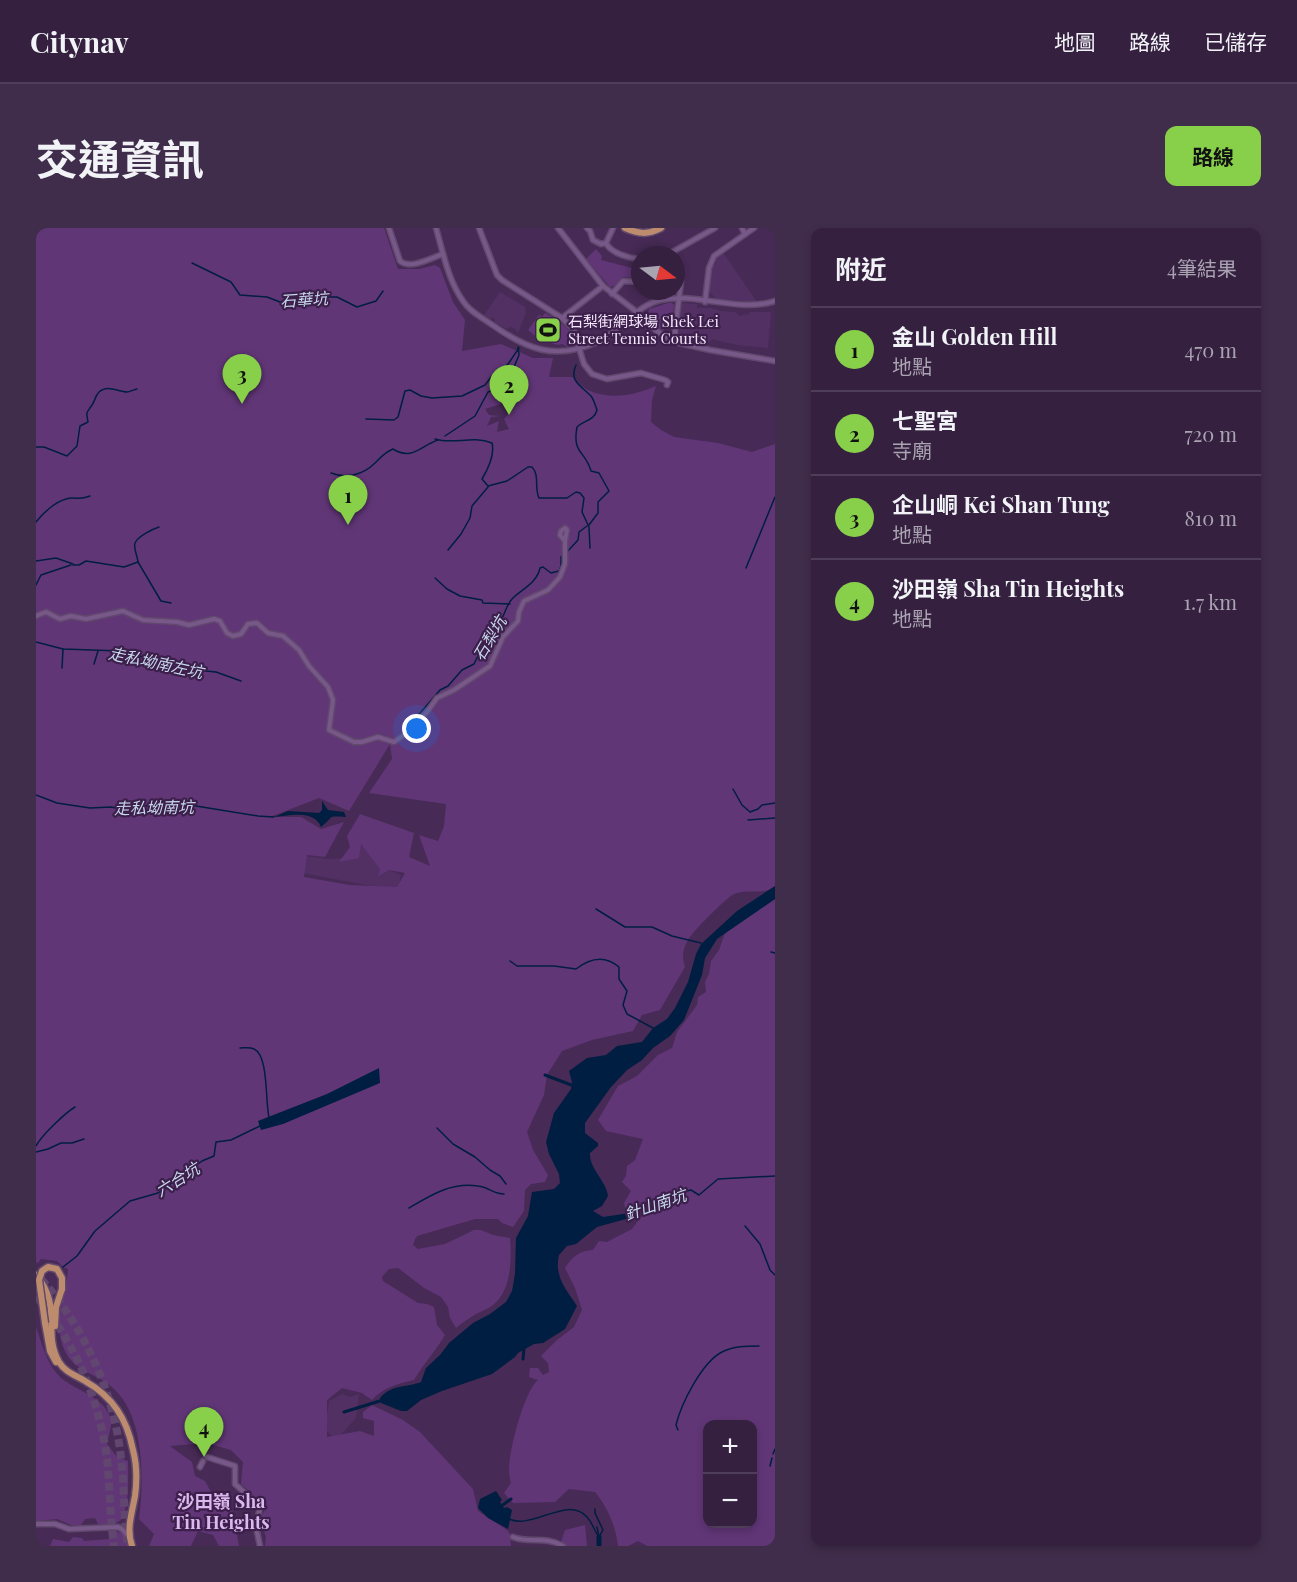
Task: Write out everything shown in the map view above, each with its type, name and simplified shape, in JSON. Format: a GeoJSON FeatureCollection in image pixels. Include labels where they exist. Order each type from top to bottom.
{"type":"FeatureCollection","features":[{"type":"Feature","properties":{"kind":"main road"},"geometry":{"type":"LineString","coordinates":[[625,228],[642,234],[661,228]]}},
{"type":"Feature","properties":{"kind":"main road"},"geometry":{"type":"LineString","coordinates":[[53,1345],[56,1307],[63,1281],[57,1269],[48,1267],[42,1271],[39,1280],[53,1359],[63,1368],[98,1388],[111,1400],[119,1411],[134,1451],[136,1475],[129,1537],[132,1546]]}},
{"type":"Feature","properties":{"kind":"main road"},"geometry":{"type":"LineString","coordinates":[[36,1275],[47,1289],[50,1300],[53,1345],[63,1368]]}},
{"type":"Feature","properties":{"kind":"street"},"geometry":{"type":"LineString","coordinates":[[389,228],[400,261],[408,266],[443,254]]}},
{"type":"Feature","properties":{"kind":"street"},"geometry":{"type":"LineString","coordinates":[[436,228],[443,254],[459,295],[471,310],[516,339],[548,352],[580,349],[604,339],[654,302],[671,300]]}},
{"type":"Feature","properties":{"kind":"street"},"geometry":{"type":"LineString","coordinates":[[479,228],[493,267],[502,280],[562,318],[573,329],[585,367],[594,375],[607,379],[641,373],[667,380],[667,386]]}},
{"type":"Feature","properties":{"kind":"street"},"geometry":{"type":"LineString","coordinates":[[558,228],[603,286],[659,333],[674,341],[775,361]]}},
{"type":"Feature","properties":{"kind":"street"},"geometry":{"type":"LineString","coordinates":[[586,228],[590,231],[593,240],[601,244],[606,243]]}},
{"type":"Feature","properties":{"kind":"street"},"geometry":{"type":"LineString","coordinates":[[606,243],[613,228]]}},
{"type":"Feature","properties":{"kind":"street"},"geometry":{"type":"LineString","coordinates":[[683,246],[715,228]]}},
{"type":"Feature","properties":{"kind":"street"},"geometry":{"type":"LineString","coordinates":[[742,228],[745,234]]}},
{"type":"Feature","properties":{"kind":"street"},"geometry":{"type":"LineString","coordinates":[[705,302],[712,259],[717,252],[754,228]]}},
{"type":"Feature","properties":{"kind":"street"},"geometry":{"type":"LineString","coordinates":[[606,243],[607,247],[618,253],[631,257]]}},
{"type":"Feature","properties":{"kind":"street"},"geometry":{"type":"LineString","coordinates":[[612,294],[623,281],[631,281]]}},
{"type":"Feature","properties":{"kind":"street"},"geometry":{"type":"LineString","coordinates":[[562,318],[603,286]]}},
{"type":"Feature","properties":{"kind":"street"},"geometry":{"type":"LineString","coordinates":[[674,341],[679,300]]}},
{"type":"Feature","properties":{"kind":"street"},"geometry":{"type":"LineString","coordinates":[[685,300],[754,305],[775,302]]}},
{"type":"Feature","properties":{"kind":"street"},"geometry":{"type":"LineString","coordinates":[[36,616],[46,612],[60,619],[70,616],[84,619],[125,611],[145,621],[189,625],[215,619],[222,623],[227,633],[233,636],[240,634],[248,624],[257,623],[268,633],[282,636],[299,650],[309,666],[328,687],[333,700],[329,730],[354,742],[378,737],[394,742],[426,713],[437,698],[454,690],[490,666],[504,635],[518,621],[524,601],[548,590],[560,577],[566,561],[565,542]]}},
{"type":"Feature","properties":{"kind":"street"},"geometry":{"type":"LineString","coordinates":[[200,1467],[205,1459],[235,1466],[235,1484],[260,1507],[256,1527],[260,1546]]}},
{"type":"Feature","properties":{"kind":"street"},"geometry":{"type":"LineString","coordinates":[[36,1524],[55,1524],[69,1530],[118,1527],[129,1537]]}},
{"type":"Feature","properties":{"kind":"street"},"geometry":{"type":"LineString","coordinates":[[513,1537],[519,1540],[540,1539],[563,1546]]}},
{"type":"Feature","properties":{"kind":"shaded area"},"geometry":{"type":"Polygon","coordinates":[[[36,228],[384,228],[398,269],[419,269],[435,265],[440,268],[453,302],[465,320],[462,351],[501,344],[533,358],[553,358],[549,377],[572,377],[583,387],[598,394],[615,396],[632,394],[656,386],[652,400],[651,422],[674,437],[718,443],[752,452],[775,444],[775,886],[766,891],[734,894],[709,916],[686,944],[683,954],[685,967],[660,1010],[642,1015],[633,1031],[592,1040],[562,1051],[547,1075],[544,1095],[527,1132],[533,1150],[548,1175],[545,1182],[531,1184],[525,1190],[524,1211],[513,1227],[498,1219],[475,1219],[417,1236],[413,1245],[418,1249],[445,1244],[474,1230],[510,1238],[509,1274],[504,1292],[499,1299],[456,1328],[450,1318],[448,1307],[441,1297],[424,1288],[398,1268],[389,1269],[382,1277],[383,1281],[418,1303],[434,1307],[437,1325],[445,1335],[414,1380],[386,1389],[372,1400],[362,1393],[342,1388],[327,1400],[327,1437],[360,1431],[374,1436],[374,1421],[363,1418],[363,1412],[372,1405],[403,1420],[420,1432],[473,1489],[478,1511],[507,1530],[510,1534],[511,1546],[265,1546],[266,1537],[260,1520],[266,1507],[241,1484],[243,1462],[231,1450],[206,1443],[170,1446],[192,1462],[195,1476],[205,1481],[211,1492],[231,1504],[239,1546],[219,1546],[213,1535],[198,1531],[191,1546],[149,1546],[154,1534],[139,1519],[142,1486],[140,1450],[131,1415],[124,1400],[113,1388],[73,1363],[64,1349],[59,1319],[68,1269],[57,1261],[41,1259],[38,1263],[36,1262],[36,228]],[[515,403],[485,409],[489,415],[501,416],[491,417],[487,426],[499,421],[497,432],[509,429],[504,419],[515,403]],[[390,744],[349,811],[319,798],[270,817],[301,817],[321,829],[344,822],[325,857],[307,855],[304,877],[350,885],[397,887],[405,873],[389,870],[378,876],[380,869],[361,844],[359,858],[339,862],[350,847],[347,836],[360,814],[414,833],[409,857],[430,866],[419,835],[438,841],[444,826],[446,804],[369,793],[392,759],[390,744]]]}},
{"type":"Feature","properties":{"kind":"shaded area"},"geometry":{"type":"Polygon","coordinates":[[[596,249],[602,256],[601,260],[631,268],[631,278],[622,277],[610,287],[586,259],[596,249]]]}},
{"type":"Feature","properties":{"kind":"shaded area"},"geometry":{"type":"Polygon","coordinates":[[[721,253],[724,254],[757,302],[716,299],[709,291],[712,266],[716,264],[715,261],[721,253]]]}},
{"type":"Feature","properties":{"kind":"shaded area"},"geometry":{"type":"Polygon","coordinates":[[[500,292],[525,307],[526,313],[518,333],[511,327],[506,329],[494,322],[493,317],[490,319],[484,315],[500,292]]]}},
{"type":"Feature","properties":{"kind":"shaded area"},"geometry":{"type":"Polygon","coordinates":[[[668,303],[674,305],[672,324],[667,324],[663,331],[648,318],[649,309],[668,303]]]}},
{"type":"Feature","properties":{"kind":"shaded area"},"geometry":{"type":"Polygon","coordinates":[[[683,303],[697,304],[697,308],[735,312],[739,316],[750,312],[771,312],[768,348],[737,345],[712,339],[707,344],[682,340],[679,335],[683,303]]]}},
{"type":"Feature","properties":{"kind":"shaded area","name":"石梨街網球場 Shek Lei Street Tennis Courts"},"geometry":{"type":"Polygon","coordinates":[[[545,313],[562,323],[572,334],[574,339],[568,347],[540,340],[528,330],[539,315],[542,317],[545,313]]]}},
{"type":"Feature","properties":{"kind":"shaded area"},"geometry":{"type":"Polygon","coordinates":[[[360,841],[382,867],[401,875],[398,891],[302,873],[305,856],[329,859],[346,858],[360,841]]]}},
{"type":"Feature","properties":{"kind":"shaded area"},"geometry":{"type":"Polygon","coordinates":[[[775,899],[775,1546],[647,1546],[638,1541],[628,1546],[618,1546],[610,1517],[595,1492],[569,1489],[555,1502],[513,1503],[504,1493],[511,1483],[509,1469],[518,1422],[528,1396],[538,1380],[529,1377],[530,1368],[538,1368],[543,1375],[549,1372],[548,1363],[541,1356],[574,1327],[582,1310],[565,1268],[577,1255],[593,1250],[599,1241],[607,1242],[632,1229],[647,1209],[661,1196],[626,1210],[624,1203],[631,1191],[622,1182],[626,1176],[627,1166],[635,1160],[643,1139],[606,1131],[598,1120],[618,1086],[637,1076],[658,1055],[672,1048],[677,1032],[697,1005],[698,997],[706,992],[705,982],[711,961],[719,950],[725,933],[775,899]]]}},
{"type":"Feature","properties":{"kind":"shaded area"},"geometry":{"type":"Polygon","coordinates":[[[36,1327],[56,1373],[67,1383],[97,1400],[108,1412],[111,1423],[107,1444],[117,1457],[128,1461],[125,1512],[116,1523],[98,1524],[95,1518],[85,1519],[81,1525],[71,1525],[57,1519],[36,1521],[36,1327]]]}},
{"type":"Feature","properties":{"kind":"shaded area"},"geometry":{"type":"Polygon","coordinates":[[[342,1394],[350,1397],[359,1394],[356,1418],[336,1440],[327,1431],[327,1414],[329,1401],[342,1394]]]}},
{"type":"Feature","properties":{"kind":"shaded area"},"geometry":{"type":"Polygon","coordinates":[[[585,1525],[587,1546],[563,1546],[561,1542],[565,1530],[585,1525]]]}},
{"type":"Feature","properties":{"kind":"shaded area"},"geometry":{"type":"Polygon","coordinates":[[[114,1531],[122,1533],[129,1546],[50,1546],[53,1539],[69,1542],[73,1537],[82,1538],[84,1541],[110,1539],[114,1531]]]}},
{"type":"Feature","properties":{"kind":"water"},"geometry":{"type":"Polygon","coordinates":[[[322,801],[328,810],[344,812],[346,817],[331,818],[321,827],[318,821],[307,816],[274,817],[288,811],[319,813],[322,810],[322,801]]]}},
{"type":"Feature","properties":{"kind":"water"},"geometry":{"type":"Polygon","coordinates":[[[775,886],[775,899],[717,939],[705,958],[702,975],[684,1020],[670,1036],[627,1070],[611,1087],[585,1123],[585,1133],[598,1143],[598,1146],[590,1153],[590,1159],[608,1196],[602,1206],[593,1211],[603,1217],[636,1212],[626,1219],[597,1227],[576,1244],[567,1246],[559,1255],[560,1276],[577,1306],[565,1329],[543,1343],[534,1344],[518,1353],[492,1374],[421,1400],[407,1411],[381,1403],[380,1398],[389,1390],[421,1382],[426,1368],[449,1343],[473,1323],[506,1302],[512,1291],[515,1274],[516,1238],[528,1216],[532,1192],[554,1189],[560,1183],[559,1174],[546,1142],[554,1113],[571,1089],[569,1071],[587,1058],[606,1055],[617,1046],[642,1042],[653,1028],[667,1019],[675,1008],[688,982],[701,944],[737,911],[775,886]]]}},
{"type":"Feature","properties":{"kind":"water"},"geometry":{"type":"Polygon","coordinates":[[[379,1068],[380,1083],[283,1124],[261,1130],[258,1121],[327,1094],[379,1068]]]}},
{"type":"Feature","properties":{"kind":"water"},"geometry":{"type":"Polygon","coordinates":[[[496,1491],[504,1508],[512,1510],[508,1529],[488,1518],[478,1508],[480,1499],[496,1491]]]}},
{"type":"Feature","properties":{"kind":"waterway","name":"石華坑"},"geometry":{"type":"LineString","coordinates":[[192,263],[231,282],[240,295],[267,297],[280,302],[299,297],[337,297],[357,307],[376,301],[383,291]]}},
{"type":"Feature","properties":{"kind":"waterway"},"geometry":{"type":"LineString","coordinates":[[445,436],[475,416],[488,392],[506,386],[519,355],[518,347]]}},
{"type":"Feature","properties":{"kind":"waterway"},"geometry":{"type":"LineString","coordinates":[[366,419],[394,420],[398,417],[405,391],[410,390],[421,396],[432,398],[462,396],[485,385],[492,376],[508,364],[519,348]]}},
{"type":"Feature","properties":{"kind":"waterway"},"geometry":{"type":"LineString","coordinates":[[576,365],[575,379],[591,396],[597,410],[596,414],[577,427],[576,442],[591,471],[599,473],[609,491],[598,502],[598,513],[589,525]]}},
{"type":"Feature","properties":{"kind":"waterway"},"geometry":{"type":"LineString","coordinates":[[36,447],[44,447],[67,456],[77,446],[80,426],[88,422],[87,413],[99,392],[106,389],[127,392],[137,389]]}},
{"type":"Feature","properties":{"kind":"waterway"},"geometry":{"type":"LineString","coordinates":[[435,439],[442,441],[477,440],[492,443],[492,457],[482,479],[488,486],[507,481],[528,467],[532,467],[536,474],[539,498],[567,498],[576,492],[580,493],[584,498],[582,512],[589,527],[590,548]]}},
{"type":"Feature","properties":{"kind":"waterway"},"geometry":{"type":"LineString","coordinates":[[331,473],[343,476],[360,473],[393,449],[406,454],[438,440]]}},
{"type":"Feature","properties":{"kind":"waterway"},"geometry":{"type":"LineString","coordinates":[[448,550],[470,518],[472,506],[488,487]]}},
{"type":"Feature","properties":{"kind":"waterway"},"geometry":{"type":"LineString","coordinates":[[36,522],[62,500],[90,496]]}},
{"type":"Feature","properties":{"kind":"waterway"},"geometry":{"type":"LineString","coordinates":[[746,568],[775,497]]}},
{"type":"Feature","properties":{"kind":"waterway"},"geometry":{"type":"LineString","coordinates":[[567,552],[578,540],[579,532],[587,526]]}},
{"type":"Feature","properties":{"kind":"waterway"},"geometry":{"type":"LineString","coordinates":[[73,565],[86,561],[124,567],[138,562],[135,543],[142,535],[159,527]]}},
{"type":"Feature","properties":{"kind":"waterway","name":"石梨坑"},"geometry":{"type":"LineString","coordinates":[[403,727],[415,719],[440,690],[448,686],[462,670],[474,664],[491,629],[499,623],[512,599],[536,578],[540,568],[543,567],[551,573],[559,571],[563,555]]}},
{"type":"Feature","properties":{"kind":"waterway"},"geometry":{"type":"LineString","coordinates":[[36,561],[56,558],[73,564]]}},
{"type":"Feature","properties":{"kind":"waterway"},"geometry":{"type":"LineString","coordinates":[[138,562],[161,601],[171,603]]}},
{"type":"Feature","properties":{"kind":"waterway"},"geometry":{"type":"LineString","coordinates":[[36,585],[41,575],[71,565]]}},
{"type":"Feature","properties":{"kind":"waterway"},"geometry":{"type":"LineString","coordinates":[[435,578],[447,589],[460,596],[482,600],[483,603],[510,604]]}},
{"type":"Feature","properties":{"kind":"waterway","name":"走私坳南左坑"},"geometry":{"type":"LineString","coordinates":[[36,642],[63,649],[121,651],[136,656],[151,657],[165,665],[216,672],[241,681]]}},
{"type":"Feature","properties":{"kind":"waterway"},"geometry":{"type":"LineString","coordinates":[[62,668],[63,649]]}},
{"type":"Feature","properties":{"kind":"waterway"},"geometry":{"type":"LineString","coordinates":[[94,664],[98,651]]}},
{"type":"Feature","properties":{"kind":"waterway"},"geometry":{"type":"LineString","coordinates":[[733,789],[742,805],[750,812],[762,805],[775,803]]}},
{"type":"Feature","properties":{"kind":"waterway","name":"走私坳南坑"},"geometry":{"type":"LineString","coordinates":[[36,795],[57,803],[90,808],[122,809],[163,804],[190,805],[274,817]]}},
{"type":"Feature","properties":{"kind":"waterway"},"geometry":{"type":"LineString","coordinates":[[748,820],[775,818]]}},
{"type":"Feature","properties":{"kind":"waterway"},"geometry":{"type":"LineString","coordinates":[[596,909],[625,927],[652,927],[672,936],[701,943]]}},
{"type":"Feature","properties":{"kind":"waterway"},"geometry":{"type":"LineString","coordinates":[[771,952],[775,953]]}},
{"type":"Feature","properties":{"kind":"waterway"},"geometry":{"type":"LineString","coordinates":[[510,961],[517,966],[554,966],[576,969],[587,962],[598,959],[614,963],[619,967],[619,979],[627,991],[623,1005],[627,1014],[653,1028]]}},
{"type":"Feature","properties":{"kind":"waterway"},"geometry":{"type":"LineString","coordinates":[[240,1048],[254,1049],[262,1060],[269,1117]]}},
{"type":"Feature","properties":{"kind":"waterway"},"geometry":{"type":"LineString","coordinates":[[545,1075],[574,1086]]}},
{"type":"Feature","properties":{"kind":"waterway"},"geometry":{"type":"LineString","coordinates":[[36,1146],[54,1125],[75,1107]]}},
{"type":"Feature","properties":{"kind":"waterway","name":"六合坑"},"geometry":{"type":"LineString","coordinates":[[63,1267],[77,1256],[95,1231],[130,1201],[158,1193],[202,1161],[214,1156],[216,1142],[231,1140],[260,1126]]}},
{"type":"Feature","properties":{"kind":"waterway"},"geometry":{"type":"LineString","coordinates":[[437,1128],[453,1144],[500,1176],[506,1184]]}},
{"type":"Feature","properties":{"kind":"waterway"},"geometry":{"type":"LineString","coordinates":[[36,1152],[61,1143],[72,1143],[84,1139]]}},
{"type":"Feature","properties":{"kind":"waterway","name":"針山南坑"},"geometry":{"type":"LineString","coordinates":[[635,1212],[683,1192],[691,1190],[699,1195],[718,1179],[775,1176]]}},
{"type":"Feature","properties":{"kind":"waterway"},"geometry":{"type":"LineString","coordinates":[[409,1208],[442,1191],[459,1186],[482,1187],[504,1194]]}},
{"type":"Feature","properties":{"kind":"waterway"},"geometry":{"type":"LineString","coordinates":[[745,1226],[760,1244],[770,1270],[775,1275]]}},
{"type":"Feature","properties":{"kind":"waterway"},"geometry":{"type":"LineString","coordinates":[[678,1430],[676,1425],[682,1406],[693,1384],[714,1357],[726,1350],[759,1346]]}},
{"type":"Feature","properties":{"kind":"waterway"},"geometry":{"type":"LineString","coordinates":[[523,1359],[524,1349]]}},
{"type":"Feature","properties":{"kind":"waterway"},"geometry":{"type":"LineString","coordinates":[[344,1412],[383,1400]]}},
{"type":"Feature","properties":{"kind":"waterway"},"geometry":{"type":"LineString","coordinates":[[773,1454],[775,1449]]}},
{"type":"Feature","properties":{"kind":"waterway"},"geometry":{"type":"LineString","coordinates":[[770,1466],[772,1458]]}},
{"type":"Feature","properties":{"kind":"waterway"},"geometry":{"type":"LineString","coordinates":[[500,1507],[511,1499]]}},
{"type":"Feature","properties":{"kind":"waterway"},"geometry":{"type":"LineString","coordinates":[[595,1509],[603,1530],[599,1537]]}},
{"type":"Feature","properties":{"kind":"waterway"},"geometry":{"type":"LineString","coordinates":[[509,1519],[528,1520],[560,1511],[579,1511],[589,1519],[599,1537]]}},
{"type":"Feature","properties":{"kind":"waterway"},"geometry":{"type":"LineString","coordinates":[[597,1527],[599,1537]]}},
{"type":"Feature","properties":{"kind":"waterway"},"geometry":{"type":"LineString","coordinates":[[599,1537],[599,1546]]}},
{"type":"Feature","properties":{"kind":"tunnel"},"geometry":{"type":"LineString","coordinates":[[41,1279],[57,1298],[84,1340],[95,1362],[112,1409],[122,1469],[128,1546]]}},
{"type":"Feature","properties":{"kind":"tunnel"},"geometry":{"type":"LineString","coordinates":[[36,1296],[73,1352],[98,1414],[107,1459],[114,1546]]}},
{"type":"Feature","properties":{"kind":"place","name":"石梨街網球場 Shek Lei Street Tennis Courts"},"geometry":{"type":"Point","coordinates":[548,330]}},
{"type":"Feature","properties":{"kind":"place","name":"企山峒 Kei Shan Tung"},"geometry":{"type":"Point","coordinates":[242,404]}},
{"type":"Feature","properties":{"kind":"place","name":"七聖宮"},"geometry":{"type":"Point","coordinates":[509,415]}},
{"type":"Feature","properties":{"kind":"place","name":"金山 Golden Hill"},"geometry":{"type":"Point","coordinates":[348,525]}},
{"type":"Feature","properties":{"kind":"place","name":"沙田嶺 Sha Tin Heights"},"geometry":{"type":"Point","coordinates":[204,1457]}},
{"type":"Feature","properties":{"kind":"district","name":"沙田嶺 Sha Tin Heights"},"geometry":{"type":"Point","coordinates":[221,1511]}}]}
